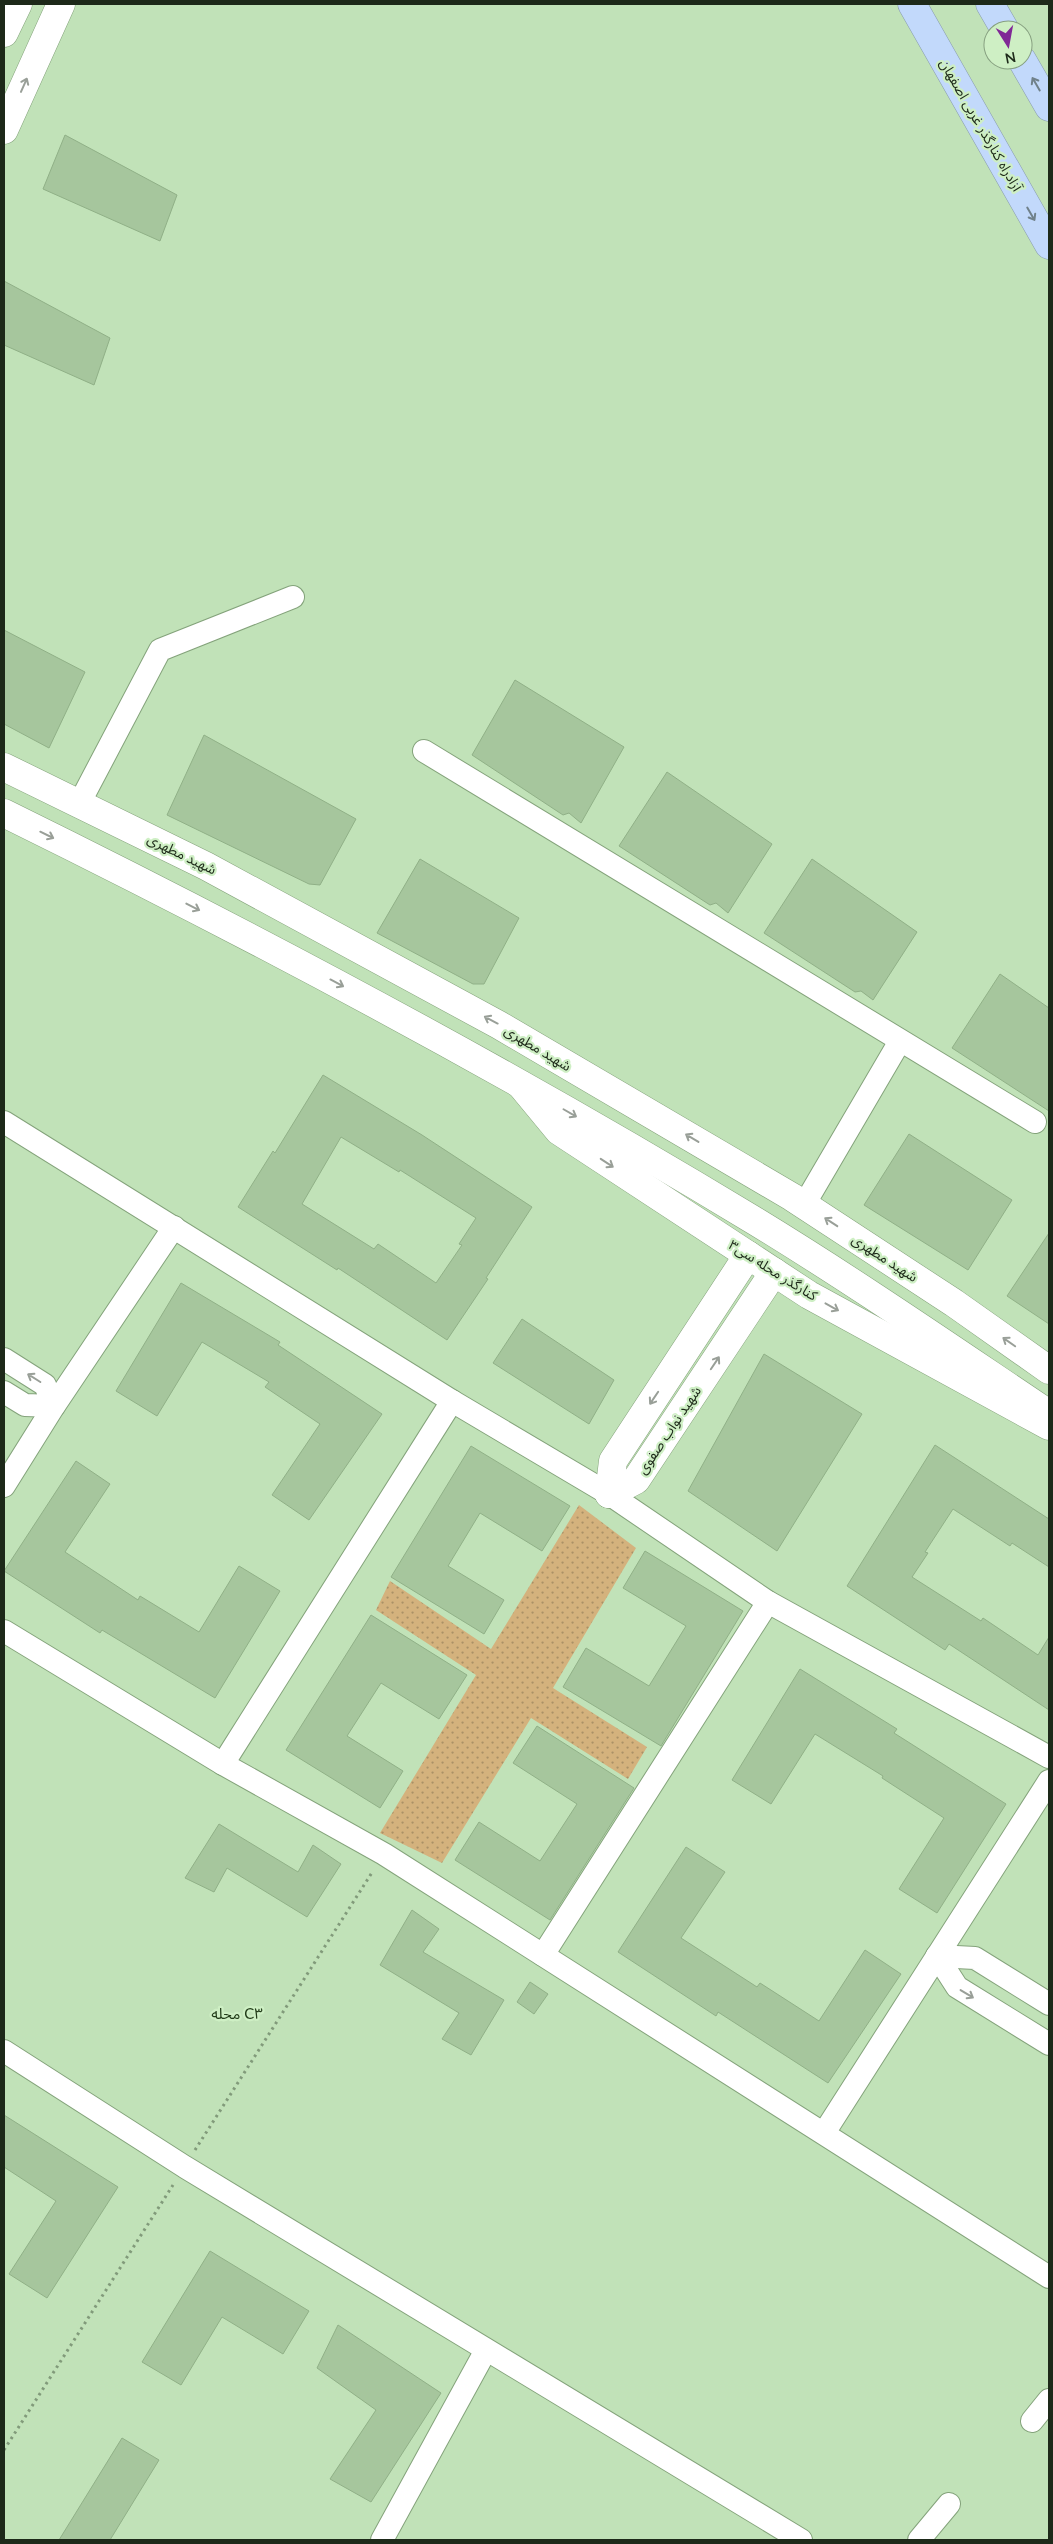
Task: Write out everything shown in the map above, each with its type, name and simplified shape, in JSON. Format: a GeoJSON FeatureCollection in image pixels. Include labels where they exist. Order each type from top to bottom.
{"type":"FeatureCollection","features":[{"type":"Feature","properties":{"kind":"highway","name":"آزادراه کنارگذر غربی اصفهان"},"geometry":{"type":"LineString","coordinates":[[912,4],[1049,245]]}},
{"type":"Feature","properties":{"kind":"highway"},"geometry":{"type":"LineString","coordinates":[[990,4],[999,20]]}},
{"type":"Feature","properties":{"kind":"highway"},"geometry":{"type":"LineString","coordinates":[[1028,70],[1049,107]]}},
{"type":"Feature","properties":{"kind":"main road"},"geometry":{"type":"LineString","coordinates":[[4,33],[18,4]]}},
{"type":"Feature","properties":{"kind":"main road"},"geometry":{"type":"LineString","coordinates":[[4,130],[61,4]]}},
{"type":"Feature","properties":{"kind":"main road","name":"شهید مطهری"},"geometry":{"type":"LineString","coordinates":[[4,766],[206,866],[499,1024],[804,1205],[954,1303],[1049,1370]]}},
{"type":"Feature","properties":{"kind":"main road"},"geometry":{"type":"LineString","coordinates":[[4,813],[193,906],[520,1084],[757,1222],[1049,1414]]}},
{"type":"Feature","properties":{"kind":"main road","name":"کنارگذر محله سی۳"},"geometry":{"type":"LineString","coordinates":[[520,1084],[559,1131],[774,1272],[818,1299],[1049,1426]]}},
{"type":"Feature","properties":{"kind":"main road"},"geometry":{"type":"LineString","coordinates":[[609,1494],[613,1460],[748,1255]]}},
{"type":"Feature","properties":{"kind":"main road","name":"شهید نواب صفوی"},"geometry":{"type":"LineString","coordinates":[[609,1494],[636,1480],[750,1311],[774,1272]]}},
{"type":"Feature","properties":{"kind":"main road"},"geometry":{"type":"LineString","coordinates":[[725,1290],[740,1287],[748,1294],[750,1311]]}},
{"type":"Feature","properties":{"kind":"street"},"geometry":{"type":"LineString","coordinates":[[79,804],[160,650],[292,596]]}},
{"type":"Feature","properties":{"kind":"street"},"geometry":{"type":"LineString","coordinates":[[424,751],[1035,1122]]}},
{"type":"Feature","properties":{"kind":"street"},"geometry":{"type":"LineString","coordinates":[[804,1205],[900,1040]]}},
{"type":"Feature","properties":{"kind":"street"},"geometry":{"type":"LineString","coordinates":[[4,1122],[452,1401],[609,1494],[768,1602],[1049,1757]]}},
{"type":"Feature","properties":{"kind":"street"},"geometry":{"type":"LineString","coordinates":[[4,1486],[54,1406],[174,1227]]}},
{"type":"Feature","properties":{"kind":"street"},"geometry":{"type":"LineString","coordinates":[[4,1359],[45,1385],[54,1406]]}},
{"type":"Feature","properties":{"kind":"street"},"geometry":{"type":"LineString","coordinates":[[4,1392],[25,1406],[54,1406]]}},
{"type":"Feature","properties":{"kind":"street"},"geometry":{"type":"LineString","coordinates":[[223,1764],[452,1401]]}},
{"type":"Feature","properties":{"kind":"street"},"geometry":{"type":"LineString","coordinates":[[543,1955],[768,1602]]}},
{"type":"Feature","properties":{"kind":"street"},"geometry":{"type":"LineString","coordinates":[[4,1631],[223,1764],[384,1854],[1049,2277]]}},
{"type":"Feature","properties":{"kind":"street"},"geometry":{"type":"LineString","coordinates":[[824,2133],[1049,1781]]}},
{"type":"Feature","properties":{"kind":"street"},"geometry":{"type":"LineString","coordinates":[[937,1956],[975,1958],[1049,2004]]}},
{"type":"Feature","properties":{"kind":"street"},"geometry":{"type":"LineString","coordinates":[[937,1956],[957,1987],[1049,2044]]}},
{"type":"Feature","properties":{"kind":"street"},"geometry":{"type":"LineString","coordinates":[[4,2051],[185,2167],[801,2540]]}},
{"type":"Feature","properties":{"kind":"street"},"geometry":{"type":"LineString","coordinates":[[382,2540],[486,2350]]}},
{"type":"Feature","properties":{"kind":"street"},"geometry":{"type":"LineString","coordinates":[[1032,2421],[1049,2400]]}},
{"type":"Feature","properties":{"kind":"street"},"geometry":{"type":"LineString","coordinates":[[919,2540],[949,2504]]}},
{"type":"Feature","properties":{"kind":"shaded area"},"geometry":{"type":"Polygon","coordinates":[[[579,1505],[636,1548],[553,1688],[647,1747],[628,1779],[531,1718],[442,1863],[380,1833],[476,1675],[376,1610],[390,1581],[491,1649],[579,1505]]]}},
{"type":"Feature","properties":{"kind":"building"},"geometry":{"type":"Polygon","coordinates":[[[65,135],[177,195],[160,241],[43,189],[65,135]]]}},
{"type":"Feature","properties":{"kind":"building"},"geometry":{"type":"Polygon","coordinates":[[[4,281],[110,338],[94,385],[4,345],[4,281]]]}},
{"type":"Feature","properties":{"kind":"building"},"geometry":{"type":"Polygon","coordinates":[[[4,630],[85,672],[49,748],[4,724],[4,630]]]}},
{"type":"Feature","properties":{"kind":"building"},"geometry":{"type":"Polygon","coordinates":[[[515,680],[624,747],[581,823],[569,813],[563,815],[472,755],[515,680]]]}},
{"type":"Feature","properties":{"kind":"building"},"geometry":{"type":"Polygon","coordinates":[[[204,735],[356,819],[320,885],[309,884],[167,815],[204,735]]]}},
{"type":"Feature","properties":{"kind":"building"},"geometry":{"type":"Polygon","coordinates":[[[667,772],[772,844],[728,913],[716,903],[710,905],[619,846],[667,772]]]}},
{"type":"Feature","properties":{"kind":"building"},"geometry":{"type":"Polygon","coordinates":[[[420,859],[519,918],[484,984],[473,984],[377,933],[420,859]]]}},
{"type":"Feature","properties":{"kind":"building"},"geometry":{"type":"Polygon","coordinates":[[[812,859],[917,932],[873,1000],[861,991],[855,992],[764,933],[812,859]]]}},
{"type":"Feature","properties":{"kind":"building"},"geometry":{"type":"Polygon","coordinates":[[[1000,974],[1049,1008],[1049,1111],[952,1048],[1000,974]]]}},
{"type":"Feature","properties":{"kind":"building"},"geometry":{"type":"Polygon","coordinates":[[[323,1075],[422,1135],[532,1207],[486,1278],[488,1279],[447,1340],[338,1268],[337,1270],[238,1207],[273,1151],[275,1153],[323,1075]],[[341,1137],[302,1204],[374,1249],[378,1244],[436,1283],[462,1245],[459,1244],[476,1218],[400,1170],[399,1172],[341,1137]]]}},
{"type":"Feature","properties":{"kind":"building"},"geometry":{"type":"Polygon","coordinates":[[[909,1134],[1012,1200],[968,1270],[864,1205],[909,1134]]]}},
{"type":"Feature","properties":{"kind":"building"},"geometry":{"type":"Polygon","coordinates":[[[1049,1233],[1049,1324],[1007,1296],[1049,1233]]]}},
{"type":"Feature","properties":{"kind":"building"},"geometry":{"type":"Polygon","coordinates":[[[181,1283],[280,1342],[278,1345],[382,1414],[309,1520],[272,1495],[320,1424],[265,1387],[269,1382],[202,1342],[157,1416],[116,1391],[181,1283]]]}},
{"type":"Feature","properties":{"kind":"building"},"geometry":{"type":"Polygon","coordinates":[[[522,1319],[614,1380],[589,1424],[493,1363],[522,1319]]]}},
{"type":"Feature","properties":{"kind":"building"},"geometry":{"type":"Polygon","coordinates":[[[764,1354],[862,1414],[777,1551],[688,1491],[764,1354]]]}},
{"type":"Feature","properties":{"kind":"building"},"geometry":{"type":"Polygon","coordinates":[[[935,1445],[1049,1519],[1049,1567],[1012,1543],[1010,1546],[953,1509],[925,1552],[928,1553],[912,1577],[981,1621],[983,1618],[1038,1655],[1049,1637],[1049,1710],[949,1644],[945,1650],[847,1586],[935,1445]]]}},
{"type":"Feature","properties":{"kind":"building"},"geometry":{"type":"Polygon","coordinates":[[[471,1446],[570,1506],[542,1551],[480,1513],[448,1566],[504,1600],[484,1634],[391,1577],[471,1446]]]}},
{"type":"Feature","properties":{"kind":"building"},"geometry":{"type":"Polygon","coordinates":[[[76,1461],[110,1484],[65,1552],[138,1600],[140,1596],[199,1632],[239,1566],[280,1591],[215,1698],[102,1630],[100,1633],[4,1571],[76,1461]]]}},
{"type":"Feature","properties":{"kind":"building"},"geometry":{"type":"Polygon","coordinates":[[[645,1551],[743,1611],[661,1746],[563,1687],[586,1648],[649,1686],[686,1626],[623,1588],[645,1551]]]}},
{"type":"Feature","properties":{"kind":"building"},"geometry":{"type":"Polygon","coordinates":[[[371,1615],[467,1675],[439,1719],[381,1683],[347,1736],[403,1771],[380,1808],[286,1750],[371,1615]]]}},
{"type":"Feature","properties":{"kind":"building"},"geometry":{"type":"Polygon","coordinates":[[[800,1669],[897,1729],[894,1733],[1006,1804],[937,1913],[899,1889],[944,1818],[882,1778],[883,1776],[815,1734],[771,1804],[732,1780],[800,1669]]]}},
{"type":"Feature","properties":{"kind":"building"},"geometry":{"type":"Polygon","coordinates":[[[537,1726],[634,1788],[550,1920],[455,1860],[479,1822],[540,1861],[577,1804],[513,1763],[537,1726]]]}},
{"type":"Feature","properties":{"kind":"building"},"geometry":{"type":"Polygon","coordinates":[[[219,1824],[298,1872],[313,1845],[341,1864],[307,1917],[227,1868],[214,1892],[185,1878],[219,1824]]]}},
{"type":"Feature","properties":{"kind":"building"},"geometry":{"type":"Polygon","coordinates":[[[686,1847],[725,1872],[681,1938],[757,1987],[760,1983],[819,2021],[865,1950],[901,1974],[828,2083],[718,2012],[716,2016],[618,1952],[686,1847]]]}},
{"type":"Feature","properties":{"kind":"building"},"geometry":{"type":"Polygon","coordinates":[[[412,1910],[439,1929],[423,1952],[504,2000],[471,2055],[442,2039],[459,2013],[380,1965],[412,1910]]]}},
{"type":"Feature","properties":{"kind":"building"},"geometry":{"type":"Polygon","coordinates":[[[530,1982],[548,1994],[534,2014],[517,2002],[530,1982]]]}},
{"type":"Feature","properties":{"kind":"building"},"geometry":{"type":"Polygon","coordinates":[[[4,2115],[118,2187],[47,2298],[9,2274],[56,2201],[4,2167],[4,2115]]]}},
{"type":"Feature","properties":{"kind":"building"},"geometry":{"type":"Polygon","coordinates":[[[210,2251],[309,2311],[283,2354],[222,2317],[181,2385],[142,2362],[210,2251]]]}},
{"type":"Feature","properties":{"kind":"building"},"geometry":{"type":"Polygon","coordinates":[[[338,2325],[441,2393],[371,2502],[330,2479],[376,2410],[317,2368],[338,2325]]]}},
{"type":"Feature","properties":{"kind":"building"},"geometry":{"type":"Polygon","coordinates":[[[122,2438],[159,2460],[110,2540],[59,2540],[122,2438]]]}},
{"type":"Feature","properties":{"kind":"district","name":"محله C۳"},"geometry":{"type":"Point","coordinates":[237,2014]}}]}
